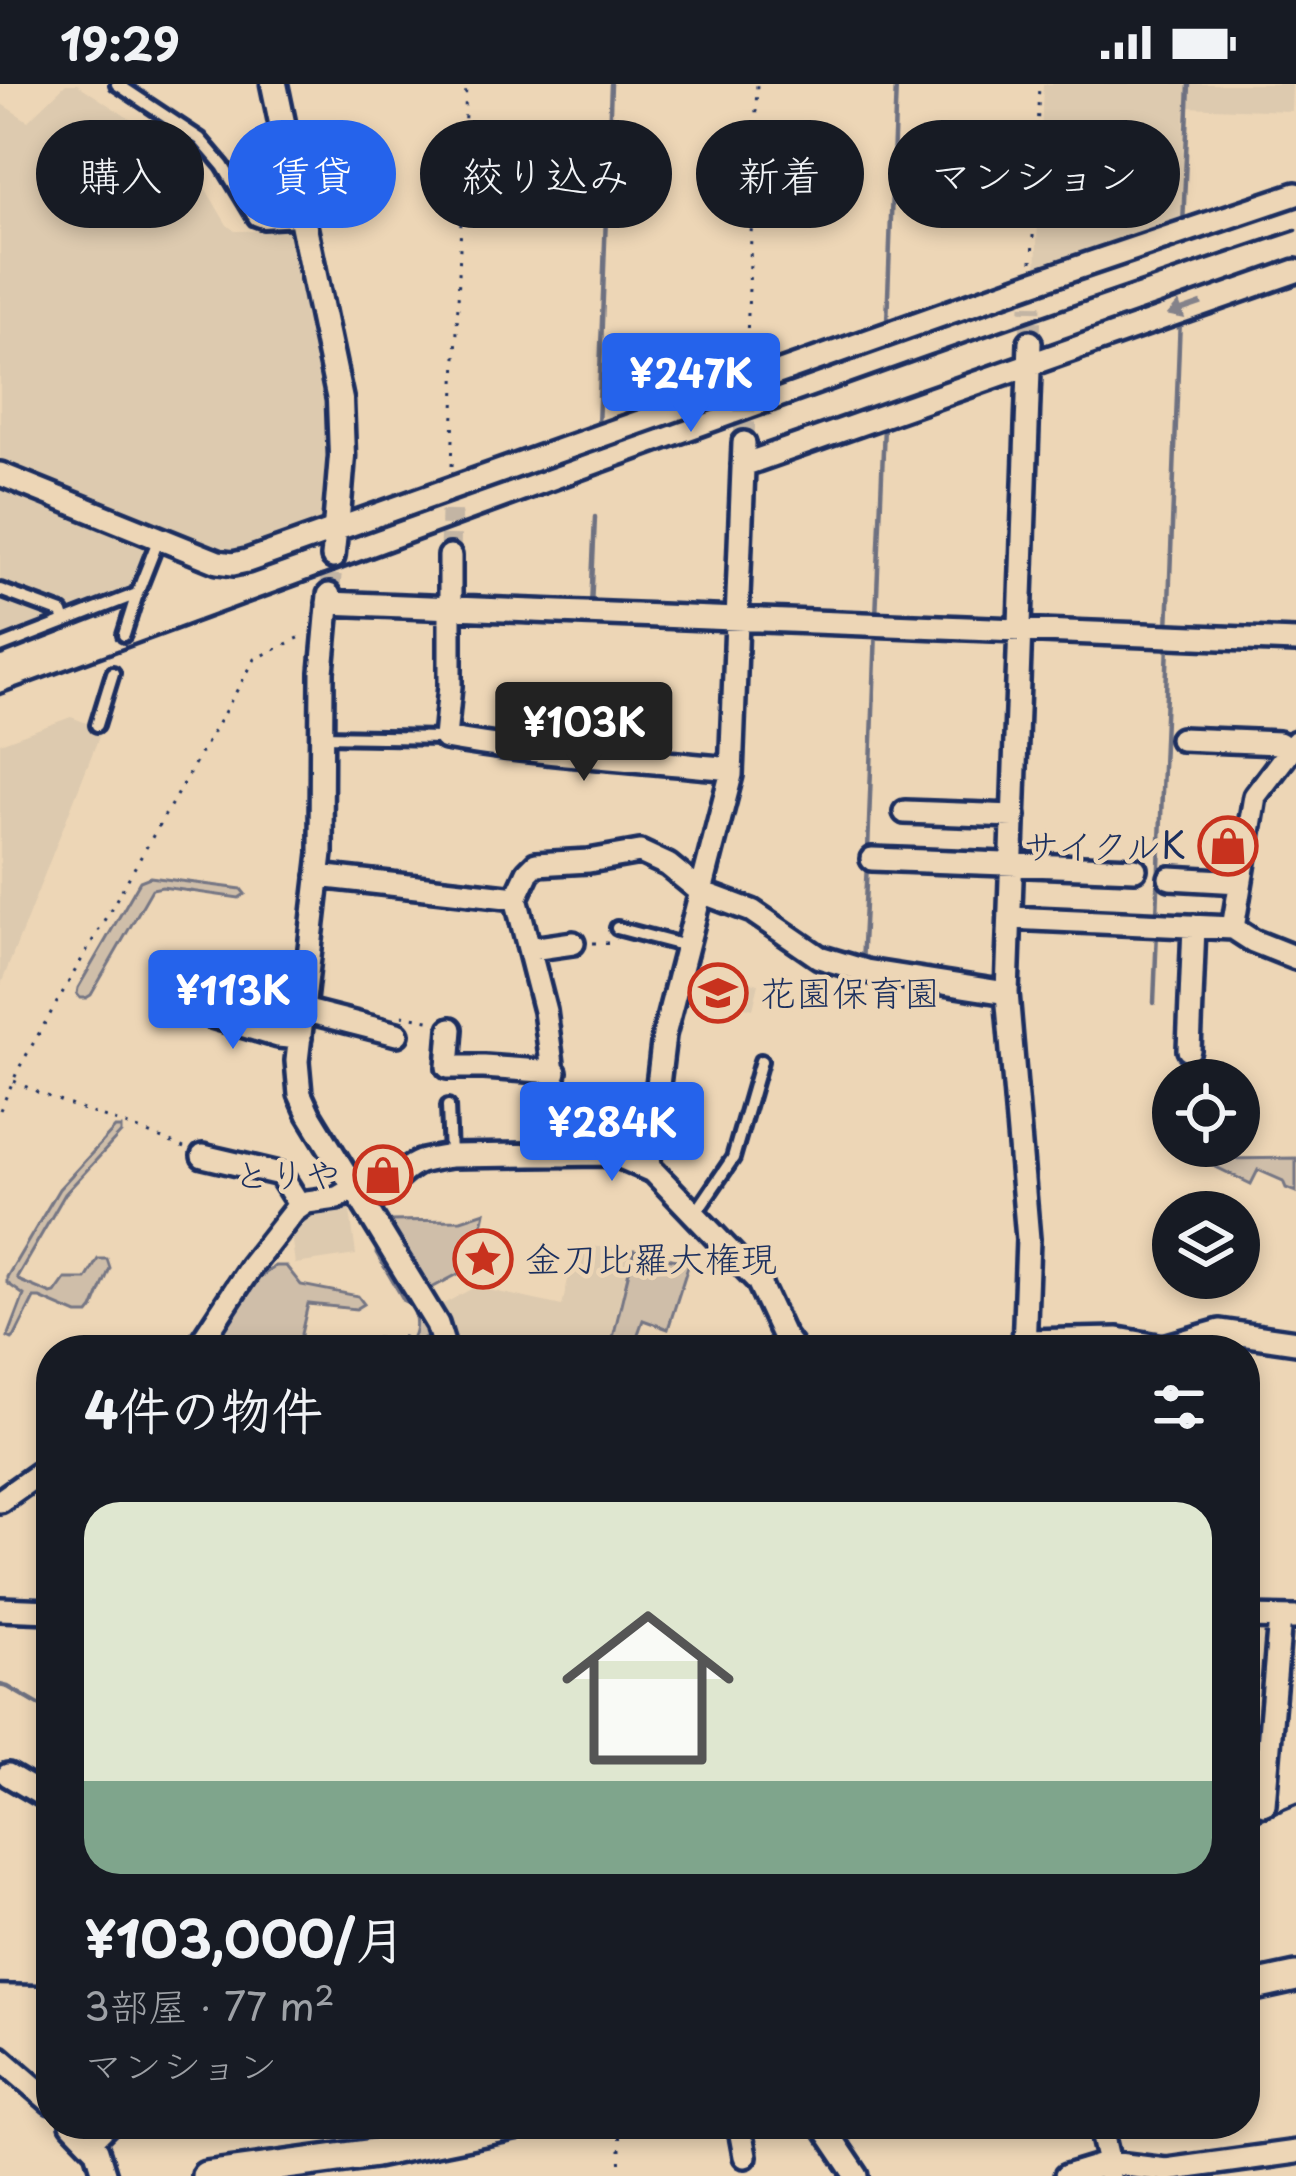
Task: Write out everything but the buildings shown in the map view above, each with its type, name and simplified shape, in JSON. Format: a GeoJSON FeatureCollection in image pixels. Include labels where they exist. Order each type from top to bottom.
{"type":"FeatureCollection","features":[{"type":"Feature","properties":{"kind":"main road"},"geometry":{"type":"LineString","coordinates":[[1260,1985],[1296,1977]]}},
{"type":"Feature","properties":{"kind":"main road"},"geometry":{"type":"LineString","coordinates":[[206,2176],[368,2165],[398,2139]]}},
{"type":"Feature","properties":{"kind":"street"},"geometry":{"type":"LineString","coordinates":[[274,84],[282,120]]}},
{"type":"Feature","properties":{"kind":"street"},"geometry":{"type":"LineString","coordinates":[[0,474],[218,562],[248,561],[336,528],[451,501],[1296,194]]}},
{"type":"Feature","properties":{"kind":"street"},"geometry":{"type":"LineString","coordinates":[[305,228],[342,418],[332,557]]}},
{"type":"Feature","properties":{"kind":"street"},"geometry":{"type":"LineString","coordinates":[[648,1168],[664,1035],[731,769],[743,454],[1029,352],[1296,271]]}},
{"type":"Feature","properties":{"kind":"street"},"geometry":{"type":"LineString","coordinates":[[1024,1335],[1028,1239],[1007,992],[1029,352]]}},
{"type":"Feature","properties":{"kind":"street"},"geometry":{"type":"LineString","coordinates":[[450,556],[445,738],[523,751],[731,769]]}},
{"type":"Feature","properties":{"kind":"street"},"geometry":{"type":"LineString","coordinates":[[436,1335],[437,1324],[304,1104],[297,1072],[318,876],[328,599],[1296,641]]}},
{"type":"Feature","properties":{"kind":"street"},"geometry":{"type":"LineString","coordinates":[[1181,739],[1293,747],[1255,796],[1233,928]]}},
{"type":"Feature","properties":{"kind":"street"},"geometry":{"type":"LineString","coordinates":[[905,812],[1014,816]]}},
{"type":"Feature","properties":{"kind":"street"},"geometry":{"type":"LineString","coordinates":[[564,1155],[545,1011],[516,898],[536,864],[640,851],[668,865],[700,892],[752,911],[808,952],[831,961],[866,971],[1007,992]]}},
{"type":"Feature","properties":{"kind":"street"},"geometry":{"type":"LineString","coordinates":[[872,859],[1135,869]]}},
{"type":"Feature","properties":{"kind":"street"},"geometry":{"type":"LineString","coordinates":[[318,876],[516,898]]}},
{"type":"Feature","properties":{"kind":"street"},"geometry":{"type":"LineString","coordinates":[[1170,878],[1240,883]]}},
{"type":"Feature","properties":{"kind":"street"},"geometry":{"type":"LineString","coordinates":[[1010,918],[1233,928],[1296,958]]}},
{"type":"Feature","properties":{"kind":"street"},"geometry":{"type":"LineString","coordinates":[[1189,1050],[1194,926]]}},
{"type":"Feature","properties":{"kind":"street"},"geometry":{"type":"LineString","coordinates":[[531,949],[573,943]]}},
{"type":"Feature","properties":{"kind":"street"},"geometry":{"type":"LineString","coordinates":[[178,1006],[278,1036],[300,1038]]}},
{"type":"Feature","properties":{"kind":"street"},"geometry":{"type":"LineString","coordinates":[[303,1010],[397,1034]]}},
{"type":"Feature","properties":{"kind":"street"},"geometry":{"type":"LineString","coordinates":[[451,1029],[448,1067],[555,1072]]}},
{"type":"Feature","properties":{"kind":"street"},"geometry":{"type":"LineString","coordinates":[[206,1335],[251,1266],[300,1206],[315,1200],[379,1198],[415,1165],[450,1156],[610,1154],[648,1168],[694,1214],[758,1281],[783,1335]]}},
{"type":"Feature","properties":{"kind":"street"},"geometry":{"type":"LineString","coordinates":[[202,1156],[280,1174],[300,1206]]}},
{"type":"Feature","properties":{"kind":"street"},"geometry":{"type":"LineString","coordinates":[[1260,1341],[1296,1342]]}},
{"type":"Feature","properties":{"kind":"street"},"geometry":{"type":"LineString","coordinates":[[0,1501],[36,1476]]}},
{"type":"Feature","properties":{"kind":"street"},"geometry":{"type":"LineString","coordinates":[[0,1610],[36,1611]]}},
{"type":"Feature","properties":{"kind":"street"},"geometry":{"type":"LineString","coordinates":[[1264,1804],[1288,1618]]}},
{"type":"Feature","properties":{"kind":"street"},"geometry":{"type":"LineString","coordinates":[[8,1775],[36,1791]]}},
{"type":"Feature","properties":{"kind":"street"},"geometry":{"type":"LineString","coordinates":[[0,2059],[36,2089]]}},
{"type":"Feature","properties":{"kind":"street"},"geometry":{"type":"LineString","coordinates":[[87,2139],[105,2176]]}},
{"type":"Feature","properties":{"kind":"street"},"geometry":{"type":"LineString","coordinates":[[90,2142],[93,2139]]}},
{"type":"Feature","properties":{"kind":"street"},"geometry":{"type":"LineString","coordinates":[[742,2139],[745,2156]]}},
{"type":"Feature","properties":{"kind":"street"},"geometry":{"type":"LineString","coordinates":[[831,2139],[857,2176]]}},
{"type":"Feature","properties":{"kind":"street"},"geometry":{"type":"LineString","coordinates":[[1103,2139],[1109,2170]]}},
{"type":"Feature","properties":{"kind":"street"},"geometry":{"type":"LineString","coordinates":[[1066,2176],[1166,2170],[1296,2152]]}},
{"type":"Feature","properties":{"kind":"lane"},"geometry":{"type":"LineString","coordinates":[[117,84],[186,129],[212,152],[228,177]]}},
{"type":"Feature","properties":{"kind":"lane"},"geometry":{"type":"LineString","coordinates":[[124,634],[159,538]]}},
{"type":"Feature","properties":{"kind":"lane"},"geometry":{"type":"LineString","coordinates":[[0,590],[62,614],[65,622]]}},
{"type":"Feature","properties":{"kind":"lane"},"geometry":{"type":"LineString","coordinates":[[0,646],[136,594]]}},
{"type":"Feature","properties":{"kind":"lane"},"geometry":{"type":"LineString","coordinates":[[97,724],[113,674]]}},
{"type":"Feature","properties":{"kind":"lane"},"geometry":{"type":"LineString","coordinates":[[321,736],[445,738]]}},
{"type":"Feature","properties":{"kind":"lane"},"geometry":{"type":"LineString","coordinates":[[617,928],[686,946]]}},
{"type":"Feature","properties":{"kind":"lane"},"geometry":{"type":"LineString","coordinates":[[694,1214],[733,1158],[761,1061]]}},
{"type":"Feature","properties":{"kind":"lane"},"geometry":{"type":"LineString","coordinates":[[448,1106],[450,1156]]}},
{"type":"Feature","properties":{"kind":"path"},"geometry":{"type":"LineString","coordinates":[[451,501],[466,84]]}},
{"type":"Feature","properties":{"kind":"path"},"geometry":{"type":"LineString","coordinates":[[745,396],[757,84]]}},
{"type":"Feature","properties":{"kind":"path"},"geometry":{"type":"LineString","coordinates":[[1031,294],[1039,84]]}},
{"type":"Feature","properties":{"kind":"path"},"geometry":{"type":"LineString","coordinates":[[0,1110],[255,659],[304,634],[324,636]]}},
{"type":"Feature","properties":{"kind":"path"},"geometry":{"type":"LineString","coordinates":[[573,943],[613,944],[617,928]]}},
{"type":"Feature","properties":{"kind":"path"},"geometry":{"type":"LineString","coordinates":[[397,1034],[402,1015],[451,1029]]}},
{"type":"Feature","properties":{"kind":"path"},"geometry":{"type":"LineString","coordinates":[[13,1080],[202,1156]]}},
{"type":"Feature","properties":{"kind":"path"},"geometry":{"type":"LineString","coordinates":[[620,2139],[621,2176]]}},
{"type":"Feature","properties":{"kind":"shaded area"},"geometry":{"type":"Polygon","coordinates":[[[66,84],[77,84],[131,120],[36,120],[36,228],[204,228],[204,186],[228,228],[292,230],[328,403],[330,442],[320,525],[239,555],[0,460],[0,103],[28,121],[66,84]]]}},
{"type":"Feature","properties":{"kind":"shaded area"},"geometry":{"type":"Polygon","coordinates":[[[1043,84],[1292,84],[1291,111],[1185,107],[1180,227],[1180,120],[1042,120],[1043,84]]]}},
{"type":"Feature","properties":{"kind":"shaded area"},"geometry":{"type":"Polygon","coordinates":[[[1038,228],[1178,228],[1036,273],[1038,228]]]}},
{"type":"Feature","properties":{"kind":"shaded area"},"geometry":{"type":"Polygon","coordinates":[[[0,487],[146,545],[127,591],[0,640],[0,487]]]}},
{"type":"Feature","properties":{"kind":"shaded area"},"geometry":{"type":"Polygon","coordinates":[[[71,717],[102,729],[0,987],[0,743],[71,717]]]}},
{"type":"Feature","properties":{"kind":"shaded area"},"geometry":{"type":"Polygon","coordinates":[[[150,877],[241,889],[245,894],[239,898],[152,889],[91,995],[80,998],[78,988],[140,881],[150,877]]]}},
{"type":"Feature","properties":{"kind":"shaded area","name":"花園保育園"},"geometry":{"type":"Polygon","coordinates":[[[686,965],[759,984],[753,1009],[724,1002],[720,1014],[677,1002],[686,965]]]}},
{"type":"Feature","properties":{"kind":"shaded area"},"geometry":{"type":"Polygon","coordinates":[[[115,1128],[121,1128],[121,1133],[65,1194],[17,1277],[51,1294],[65,1279],[86,1279],[98,1259],[107,1259],[110,1268],[93,1309],[77,1314],[34,1298],[15,1336],[8,1337],[24,1295],[7,1283],[7,1277],[59,1189],[115,1128]]]}},
{"type":"Feature","properties":{"kind":"shaded area"},"geometry":{"type":"Polygon","coordinates":[[[1260,1158],[1296,1158],[1296,1192],[1258,1170],[1251,1184],[1216,1167],[1260,1167],[1260,1158]]]}},
{"type":"Feature","properties":{"kind":"shaded area"},"geometry":{"type":"Polygon","coordinates":[[[349,1203],[356,1255],[295,1264],[290,1227],[304,1211],[349,1203]]]}},
{"type":"Feature","properties":{"kind":"shaded area"},"geometry":{"type":"Polygon","coordinates":[[[485,1212],[473,1266],[426,1291],[389,1221],[461,1220],[485,1212]]]}},
{"type":"Feature","properties":{"kind":"shaded area"},"geometry":{"type":"Polygon","coordinates":[[[576,1245],[632,1250],[612,1335],[446,1335],[436,1308],[475,1287],[562,1306],[576,1245]]]}},
{"type":"Feature","properties":{"kind":"shaded area"},"geometry":{"type":"Polygon","coordinates":[[[377,1248],[432,1335],[414,1335],[412,1305],[404,1301],[377,1248]]]}},
{"type":"Feature","properties":{"kind":"shaded area"},"geometry":{"type":"Polygon","coordinates":[[[634,1250],[689,1263],[668,1329],[643,1320],[638,1335],[614,1335],[634,1250]]]}},
{"type":"Feature","properties":{"kind":"shaded area"},"geometry":{"type":"Polygon","coordinates":[[[275,1266],[286,1266],[301,1285],[358,1296],[364,1304],[356,1309],[308,1304],[301,1335],[219,1335],[251,1284],[275,1266]]]}},
{"type":"Feature","properties":{"kind":"waterway"},"geometry":{"type":"LineString","coordinates":[[598,427],[611,84]]}},
{"type":"Feature","properties":{"kind":"waterway"},"geometry":{"type":"LineString","coordinates":[[887,323],[896,84]]}},
{"type":"Feature","properties":{"kind":"waterway"},"geometry":{"type":"LineString","coordinates":[[1183,226],[1189,84]]}},
{"type":"Feature","properties":{"kind":"waterway"},"geometry":{"type":"LineString","coordinates":[[1168,630],[1180,318]]}},
{"type":"Feature","properties":{"kind":"waterway"},"geometry":{"type":"LineString","coordinates":[[876,618],[884,426]]}},
{"type":"Feature","properties":{"kind":"waterway"},"geometry":{"type":"LineString","coordinates":[[591,608],[595,517]]}},
{"type":"Feature","properties":{"kind":"waterway"},"geometry":{"type":"LineString","coordinates":[[868,851],[876,629]]}},
{"type":"Feature","properties":{"kind":"waterway"},"geometry":{"type":"LineString","coordinates":[[1157,915],[1168,644]]}},
{"type":"Feature","properties":{"kind":"waterway"},"geometry":{"type":"LineString","coordinates":[[862,965],[867,863]]}},
{"type":"Feature","properties":{"kind":"waterway"},"geometry":{"type":"LineString","coordinates":[[1154,1003],[1157,930]]}},
{"type":"Feature","properties":{"kind":"waterway"},"geometry":{"type":"LineString","coordinates":[[0,1685],[36,1703]]}},
{"type":"Feature","properties":{"kind":"tunnel"},"geometry":{"type":"LineString","coordinates":[[1030,342],[1031,305]]}},
{"type":"Feature","properties":{"kind":"tunnel"},"geometry":{"type":"LineString","coordinates":[[744,443],[745,407]]}},
{"type":"Feature","properties":{"kind":"tunnel"},"geometry":{"type":"LineString","coordinates":[[450,556],[451,511]]}},
{"type":"Feature","properties":{"kind":"tunnel"},"geometry":{"type":"LineString","coordinates":[[329,595],[333,557]]}},
{"type":"Feature","properties":{"kind":"railway"},"geometry":{"type":"LineString","coordinates":[[0,694],[808,399],[1296,230]]}},
{"type":"Feature","properties":{"kind":"railway"},"geometry":{"type":"LineString","coordinates":[[1260,1819],[1296,1804]]}},
{"type":"Feature","properties":{"kind":"railway"},"geometry":{"type":"LineString","coordinates":[[0,1984],[36,1985]]}},
{"type":"Feature","properties":{"kind":"place","name":"サイクルK"},"geometry":{"type":"Point","coordinates":[1228,846]}},
{"type":"Feature","properties":{"kind":"place","name":"花園保育園"},"geometry":{"type":"Point","coordinates":[718,993]}},
{"type":"Feature","properties":{"kind":"place","name":"とりや"},"geometry":{"type":"Point","coordinates":[383,1175]}},
{"type":"Feature","properties":{"kind":"place","name":"金刀比羅大権現"},"geometry":{"type":"Point","coordinates":[483,1259]}}]}
